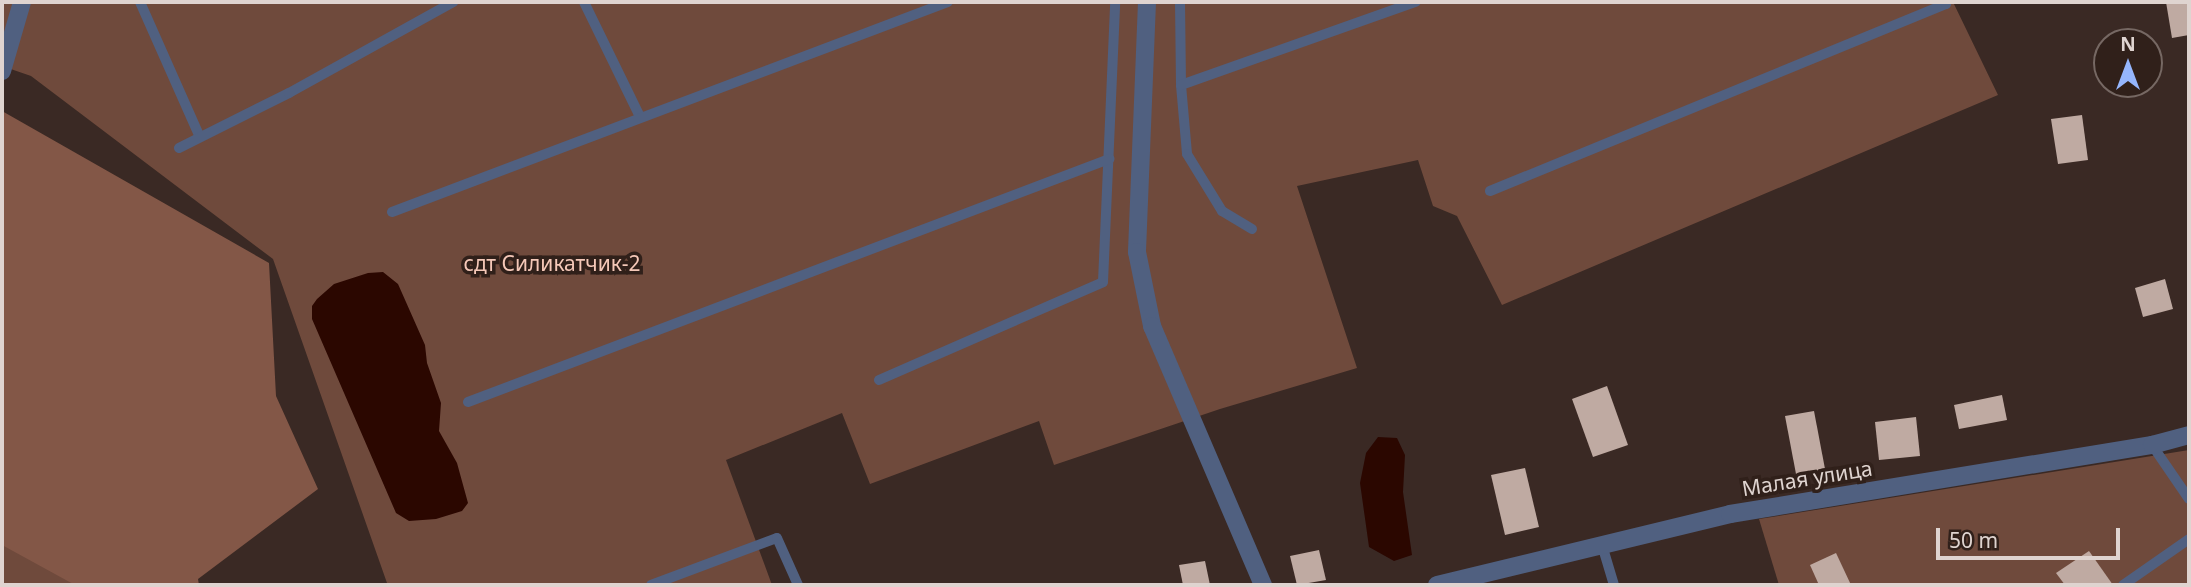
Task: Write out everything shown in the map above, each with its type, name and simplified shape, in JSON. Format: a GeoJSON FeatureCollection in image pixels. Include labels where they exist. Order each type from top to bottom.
{"type":"FeatureCollection","features":[{"type":"Feature","properties":{"kind":"street"},"geometry":{"type":"LineString","coordinates":[[2,71],[22,2]]}},
{"type":"Feature","properties":{"kind":"street"},"geometry":{"type":"LineString","coordinates":[[1147,2],[1136,252],[1152,326],[1263,585]]}},
{"type":"Feature","properties":{"kind":"street","name":"Малая улица"},"geometry":{"type":"LineString","coordinates":[[1437,585],[1730,514],[2152,445],[2189,435]]}},
{"type":"Feature","properties":{"kind":"lane"},"geometry":{"type":"LineString","coordinates":[[140,2],[199,135]]}},
{"type":"Feature","properties":{"kind":"lane"},"geometry":{"type":"LineString","coordinates":[[179,148],[199,135],[289,93],[453,2]]}},
{"type":"Feature","properties":{"kind":"lane"},"geometry":{"type":"LineString","coordinates":[[584,2],[640,117]]}},
{"type":"Feature","properties":{"kind":"lane"},"geometry":{"type":"LineString","coordinates":[[392,212],[948,2]]}},
{"type":"Feature","properties":{"kind":"lane"},"geometry":{"type":"LineString","coordinates":[[878,380],[1103,282],[1115,2]]}},
{"type":"Feature","properties":{"kind":"lane"},"geometry":{"type":"LineString","coordinates":[[1180,2],[1181,85],[1187,154],[1222,211],[1252,229]]}},
{"type":"Feature","properties":{"kind":"lane"},"geometry":{"type":"LineString","coordinates":[[1181,85],[1416,2]]}},
{"type":"Feature","properties":{"kind":"lane"},"geometry":{"type":"LineString","coordinates":[[1490,191],[1946,4],[1945,2]]}},
{"type":"Feature","properties":{"kind":"lane"},"geometry":{"type":"LineString","coordinates":[[468,402],[1109,159]]}},
{"type":"Feature","properties":{"kind":"lane"},"geometry":{"type":"LineString","coordinates":[[2152,445],[2189,499]]}},
{"type":"Feature","properties":{"kind":"lane"},"geometry":{"type":"LineString","coordinates":[[651,585],[777,538],[798,585]]}},
{"type":"Feature","properties":{"kind":"lane"},"geometry":{"type":"LineString","coordinates":[[2123,585],[2189,539]]}},
{"type":"Feature","properties":{"kind":"lane"},"geometry":{"type":"LineString","coordinates":[[1602,545],[1614,585]]}},
{"type":"Feature","properties":{"kind":"green space","name":"сдт Силикатчик-2"},"geometry":{"type":"Polygon","coordinates":[[[2,2],[1953,2],[1998,95],[1502,305],[1457,216],[1433,206],[1418,160],[1297,186],[1357,368],[1220,409],[1054,465],[1039,421],[870,484],[842,413],[726,460],[772,585],[384,585],[387,583],[273,259],[31,76],[2,66],[2,2]]]}},
{"type":"Feature","properties":{"kind":"green space"},"geometry":{"type":"Polygon","coordinates":[[[2189,450],[2189,585],[1779,585],[1759,519],[2189,450]]]}},
{"type":"Feature","properties":{"kind":"green space"},"geometry":{"type":"Polygon","coordinates":[[[2,535],[118,585],[2,585],[2,535]]]}},
{"type":"Feature","properties":{"kind":"shaded area"},"geometry":{"type":"Polygon","coordinates":[[[2,111],[269,263],[276,396],[318,489],[198,579],[199,585],[75,585],[2,545],[2,111]]]}},
{"type":"Feature","properties":{"kind":"shaded area"},"geometry":{"type":"Polygon","coordinates":[[[383,272],[398,284],[425,345],[427,363],[441,403],[439,431],[457,463],[468,503],[462,511],[436,519],[409,521],[396,513],[312,319],[312,306],[334,284],[368,273],[383,272]]]}},
{"type":"Feature","properties":{"kind":"shaded area"},"geometry":{"type":"Polygon","coordinates":[[[1378,437],[1397,438],[1405,455],[1403,492],[1412,555],[1394,561],[1369,547],[1360,483],[1366,453],[1378,437]]]}},
{"type":"Feature","properties":{"kind":"building"},"geometry":{"type":"Polygon","coordinates":[[[2166,2],[2189,2],[2189,35],[2172,38],[2166,2]]]}},
{"type":"Feature","properties":{"kind":"building"},"geometry":{"type":"Polygon","coordinates":[[[2082,115],[2088,160],[2058,164],[2051,119],[2082,115]]]}},
{"type":"Feature","properties":{"kind":"building"},"geometry":{"type":"Polygon","coordinates":[[[2165,279],[2173,309],[2143,317],[2135,288],[2165,279]]]}},
{"type":"Feature","properties":{"kind":"building"},"geometry":{"type":"Polygon","coordinates":[[[1607,386],[1628,445],[1593,457],[1572,399],[1607,386]]]}},
{"type":"Feature","properties":{"kind":"building"},"geometry":{"type":"Polygon","coordinates":[[[2002,395],[2007,420],[1959,429],[1954,405],[2002,395]]]}},
{"type":"Feature","properties":{"kind":"building"},"geometry":{"type":"Polygon","coordinates":[[[1814,411],[1825,469],[1796,474],[1785,416],[1814,411]]]}},
{"type":"Feature","properties":{"kind":"building"},"geometry":{"type":"Polygon","coordinates":[[[1916,417],[1920,456],[1879,460],[1875,422],[1916,417]]]}},
{"type":"Feature","properties":{"kind":"building"},"geometry":{"type":"Polygon","coordinates":[[[1525,468],[1539,527],[1505,535],[1491,475],[1525,468]]]}},
{"type":"Feature","properties":{"kind":"building"},"geometry":{"type":"Polygon","coordinates":[[[1319,550],[1326,580],[1297,585],[1290,556],[1319,550]]]}},
{"type":"Feature","properties":{"kind":"building"},"geometry":{"type":"Polygon","coordinates":[[[2089,551],[2113,585],[2065,585],[2056,573],[2089,551]]]}},
{"type":"Feature","properties":{"kind":"building"},"geometry":{"type":"Polygon","coordinates":[[[1836,553],[1851,585],[1819,585],[1810,565],[1836,553]]]}},
{"type":"Feature","properties":{"kind":"building"},"geometry":{"type":"Polygon","coordinates":[[[1205,561],[1210,585],[1183,585],[1179,565],[1205,561]]]}}]}
